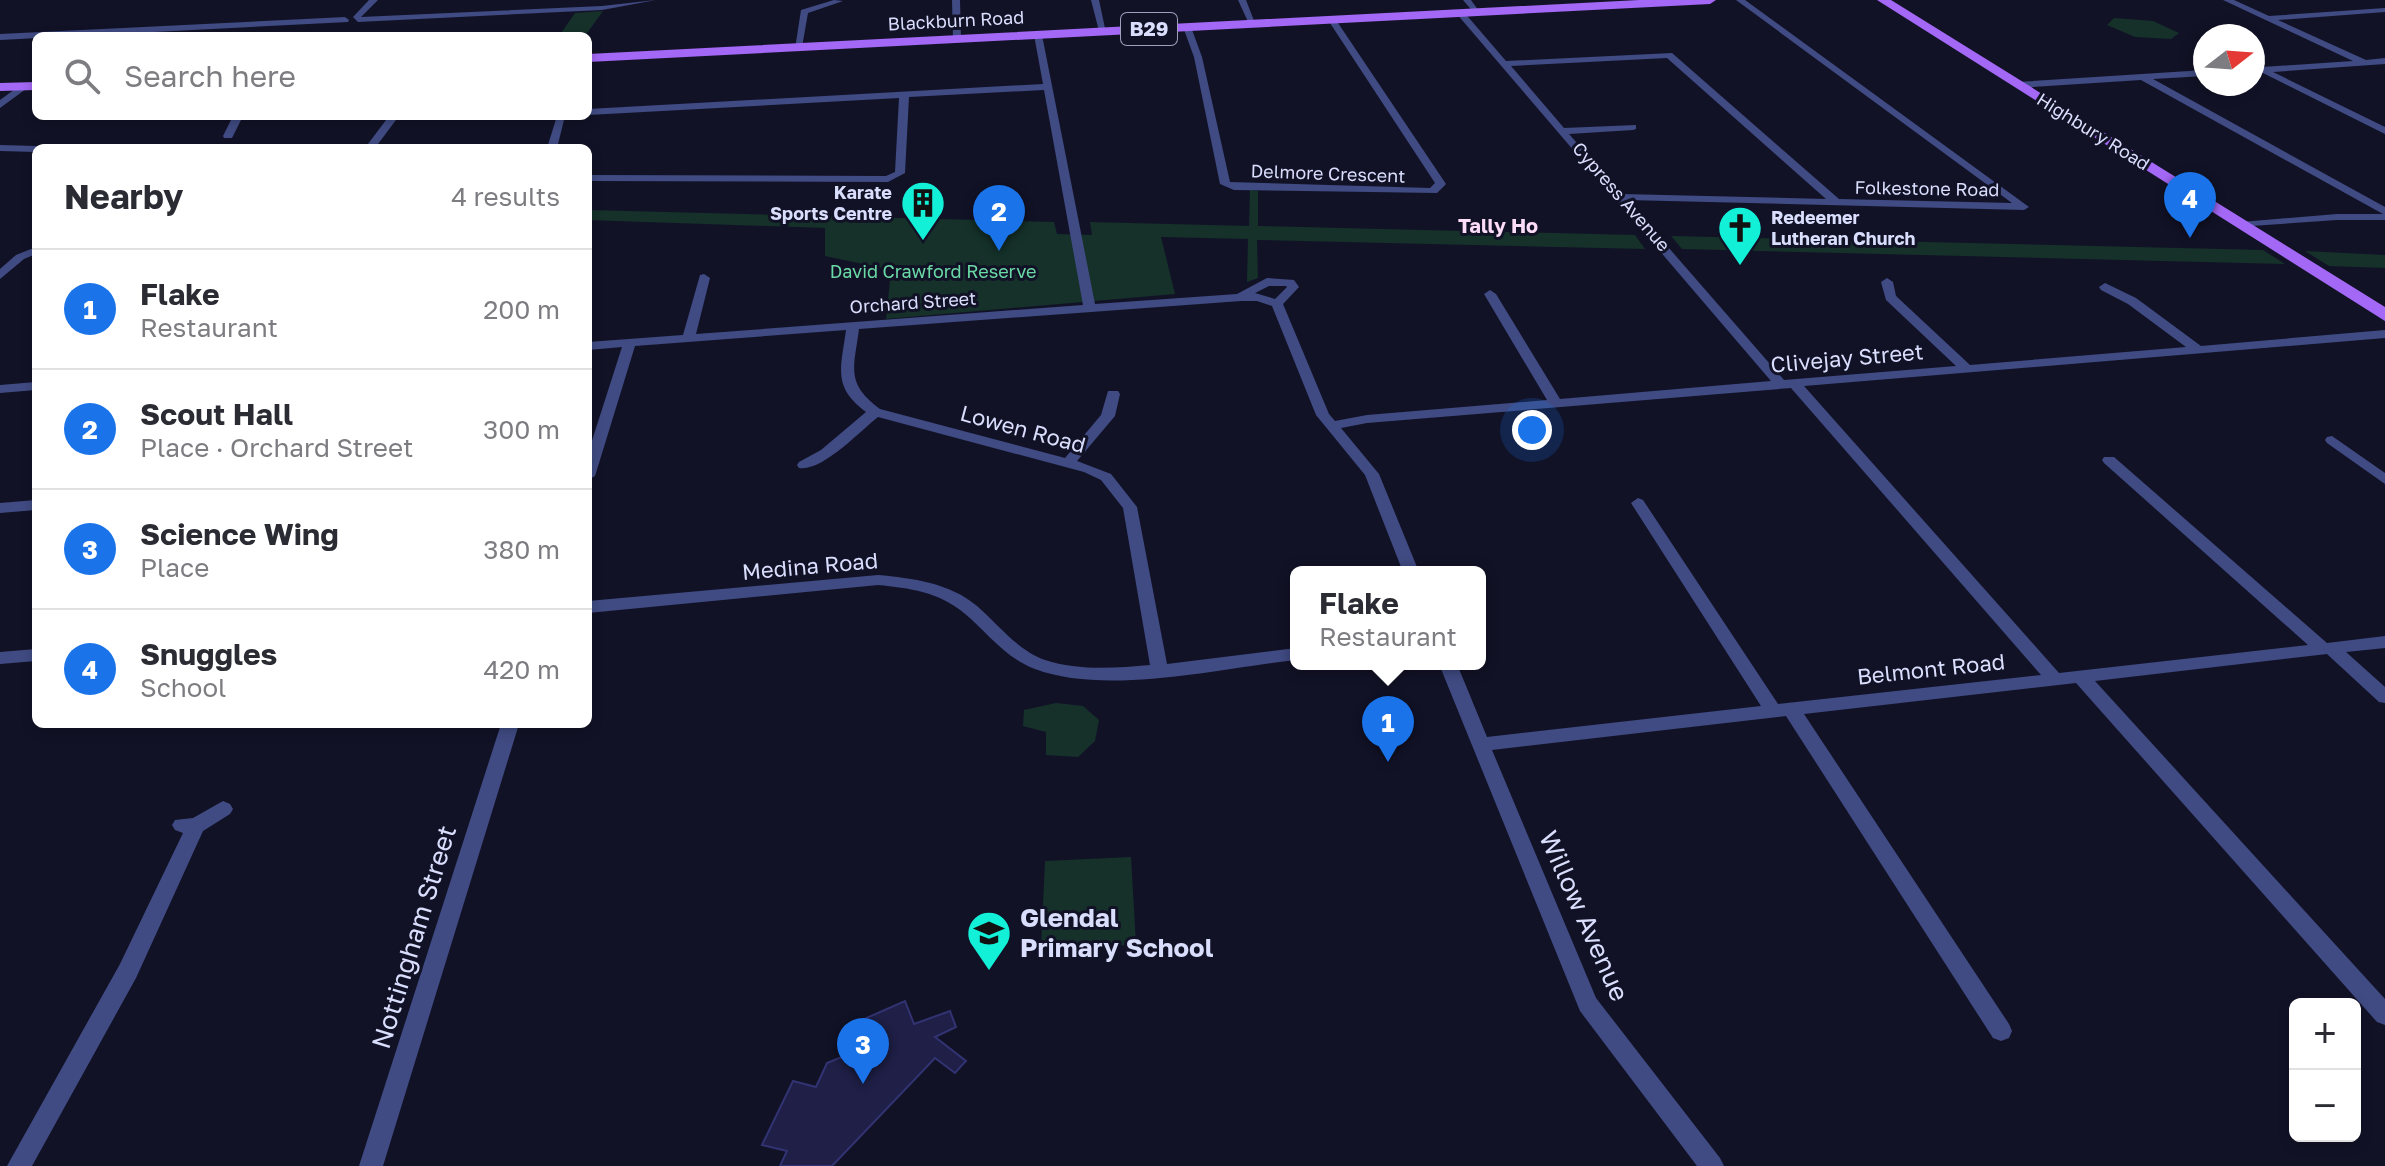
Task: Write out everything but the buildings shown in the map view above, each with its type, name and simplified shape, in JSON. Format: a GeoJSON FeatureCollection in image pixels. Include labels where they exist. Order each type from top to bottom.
{"type":"FeatureCollection","features":[{"type":"Feature","properties":{"kind":"main road","name":"Blackburn Road"},"geometry":{"type":"LineString","coordinates":[[592,58],[1710,0]]}},
{"type":"Feature","properties":{"kind":"main road","name":"Highbury Road"},"geometry":{"type":"LineString","coordinates":[[1868,0],[1891,4],[2383,312]]}},
{"type":"Feature","properties":{"kind":"main road"},"geometry":{"type":"LineString","coordinates":[[0,87],[30,86]]}},
{"type":"Feature","properties":{"kind":"street"},"geometry":{"type":"LineString","coordinates":[[352,22],[374,0]]}},
{"type":"Feature","properties":{"kind":"street"},"geometry":{"type":"LineString","coordinates":[[497,13],[505,0]]}},
{"type":"Feature","properties":{"kind":"street"},"geometry":{"type":"LineString","coordinates":[[117,32],[602,8],[652,0]]}},
{"type":"Feature","properties":{"kind":"street"},"geometry":{"type":"LineString","coordinates":[[956,0],[957,39]]}},
{"type":"Feature","properties":{"kind":"street"},"geometry":{"type":"LineString","coordinates":[[1095,0],[1103,31]]}},
{"type":"Feature","properties":{"kind":"street"},"geometry":{"type":"LineString","coordinates":[[1242,0],[1253,24]]}},
{"type":"Feature","properties":{"kind":"street"},"geometry":{"type":"LineString","coordinates":[[1467,0],[1478,12]]}},
{"type":"Feature","properties":{"kind":"street","name":"Folkestone Road"},"geometry":{"type":"LineString","coordinates":[[1623,197],[2024,207],[1740,0]]}},
{"type":"Feature","properties":{"kind":"street"},"geometry":{"type":"LineString","coordinates":[[2227,0],[2366,63]]}},
{"type":"Feature","properties":{"kind":"street"},"geometry":{"type":"LineString","coordinates":[[798,47],[804,12],[839,1]]}},
{"type":"Feature","properties":{"kind":"street"},"geometry":{"type":"LineString","coordinates":[[2267,18],[2385,10]]}},
{"type":"Feature","properties":{"kind":"street","name":"Cypress Avenue"},"geometry":{"type":"LineString","coordinates":[[1460,13],[1787,383],[2055,679]]}},
{"type":"Feature","properties":{"kind":"street","name":"Delmore Crescent"},"geometry":{"type":"LineString","coordinates":[[1187,27],[1198,57],[1225,184],[1234,187],[1433,191],[1441,184],[1332,20]]}},
{"type":"Feature","properties":{"kind":"street"},"geometry":{"type":"LineString","coordinates":[[1038,35],[1090,308]]}},
{"type":"Feature","properties":{"kind":"street"},"geometry":{"type":"LineString","coordinates":[[0,37],[32,36]]}},
{"type":"Feature","properties":{"kind":"street"},"geometry":{"type":"LineString","coordinates":[[1505,64],[1669,55],[1837,203]]}},
{"type":"Feature","properties":{"kind":"street"},"geometry":{"type":"LineString","coordinates":[[2265,70],[2383,62]]}},
{"type":"Feature","properties":{"kind":"street"},"geometry":{"type":"LineString","coordinates":[[2265,73],[2385,131]]}},
{"type":"Feature","properties":{"kind":"street"},"geometry":{"type":"LineString","coordinates":[[2018,85],[2193,74]]}},
{"type":"Feature","properties":{"kind":"street"},"geometry":{"type":"LineString","coordinates":[[2143,77],[2385,211]]}},
{"type":"Feature","properties":{"kind":"street"},"geometry":{"type":"LineString","coordinates":[[0,105],[30,86]]}},
{"type":"Feature","properties":{"kind":"street"},"geometry":{"type":"LineString","coordinates":[[592,112],[1046,87]]}},
{"type":"Feature","properties":{"kind":"street"},"geometry":{"type":"LineString","coordinates":[[592,178],[888,179],[900,173],[904,95]]}},
{"type":"Feature","properties":{"kind":"street"},"geometry":{"type":"LineString","coordinates":[[228,136],[236,120]]}},
{"type":"Feature","properties":{"kind":"street"},"geometry":{"type":"LineString","coordinates":[[373,144],[391,120]]}},
{"type":"Feature","properties":{"kind":"street"},"geometry":{"type":"LineString","coordinates":[[553,144],[559,120]]}},
{"type":"Feature","properties":{"kind":"street"},"geometry":{"type":"LineString","coordinates":[[1564,131],[1633,127]]}},
{"type":"Feature","properties":{"kind":"street"},"geometry":{"type":"LineString","coordinates":[[0,148],[32,149]]}},
{"type":"Feature","properties":{"kind":"street"},"geometry":{"type":"LineString","coordinates":[[2241,225],[2337,217],[2385,217]]}},
{"type":"Feature","properties":{"kind":"street"},"geometry":{"type":"LineString","coordinates":[[0,275],[20,257],[32,252]]}},
{"type":"Feature","properties":{"kind":"street"},"geometry":{"type":"LineString","coordinates":[[689,338],[704,278]]}},
{"type":"Feature","properties":{"kind":"street","name":"Orchard Street"},"geometry":{"type":"LineString","coordinates":[[592,346],[1241,297],[1258,297],[1277,304],[1293,287],[1290,283],[1267,282],[1241,297]]}},
{"type":"Feature","properties":{"kind":"street"},"geometry":{"type":"LineString","coordinates":[[1887,282],[1890,297],[1966,368]]}},
{"type":"Feature","properties":{"kind":"street"},"geometry":{"type":"LineString","coordinates":[[2105,287],[2132,301],[2197,349]]}},
{"type":"Feature","properties":{"kind":"street"},"geometry":{"type":"LineString","coordinates":[[1490,294],[1556,403]]}},
{"type":"Feature","properties":{"kind":"street"},"geometry":{"type":"LineString","coordinates":[[1277,304],[1323,415],[1372,474],[1409,566]]}},
{"type":"Feature","properties":{"kind":"street","name":"Lowen Road"},"geometry":{"type":"LineString","coordinates":[[853,326],[846,383],[855,399],[875,412],[1068,463],[1106,477],[1130,507],[1159,668]]}},
{"type":"Feature","properties":{"kind":"street","name":"Clivejay Street"},"geometry":{"type":"LineString","coordinates":[[1332,426],[1367,419],[2385,332]]}},
{"type":"Feature","properties":{"kind":"street"},"geometry":{"type":"LineString","coordinates":[[592,463],[630,343]]}},
{"type":"Feature","properties":{"kind":"street"},"geometry":{"type":"LineString","coordinates":[[0,389],[32,386]]}},
{"type":"Feature","properties":{"kind":"street"},"geometry":{"type":"LineString","coordinates":[[1068,463],[1108,416],[1113,394]]}},
{"type":"Feature","properties":{"kind":"street"},"geometry":{"type":"LineString","coordinates":[[804,465],[826,453],[875,412]]}},
{"type":"Feature","properties":{"kind":"street"},"geometry":{"type":"LineString","coordinates":[[2332,440],[2385,480]]}},
{"type":"Feature","properties":{"kind":"street"},"geometry":{"type":"LineString","coordinates":[[2109,460],[2385,697]]}},
{"type":"Feature","properties":{"kind":"street"},"geometry":{"type":"LineString","coordinates":[[1638,503],[2001,1031]]}},
{"type":"Feature","properties":{"kind":"street"},"geometry":{"type":"LineString","coordinates":[[0,508],[32,505]]}},
{"type":"Feature","properties":{"kind":"street","name":"Medina Road"},"geometry":{"type":"LineString","coordinates":[[592,607],[878,580],[914,583],[967,607],[1006,645],[1043,666],[1089,675],[1290,655]]}},
{"type":"Feature","properties":{"kind":"street","name":"Belmont Road"},"geometry":{"type":"LineString","coordinates":[[1482,744],[2385,642]]}},
{"type":"Feature","properties":{"kind":"street"},"geometry":{"type":"LineString","coordinates":[[0,658],[32,655]]}},
{"type":"Feature","properties":{"kind":"street","name":"Willow Avenue"},"geometry":{"type":"LineString","coordinates":[[1451,670],[1588,1004],[1712,1166]]}},
{"type":"Feature","properties":{"kind":"street"},"geometry":{"type":"LineString","coordinates":[[2080,676],[2385,1015]]}},
{"type":"Feature","properties":{"kind":"street","name":"Nottingham Street"},"geometry":{"type":"LineString","coordinates":[[371,1166],[509,728]]}},
{"type":"Feature","properties":{"kind":"street"},"geometry":{"type":"LineString","coordinates":[[19,1166],[128,971],[189,826],[223,809]]}},
{"type":"Feature","properties":{"kind":"green space"},"geometry":{"type":"Polygon","coordinates":[[[603,11],[588,32],[562,32],[575,13],[603,11]]]}},
{"type":"Feature","properties":{"kind":"green space"},"geometry":{"type":"Polygon","coordinates":[[[2114,18],[2153,21],[2179,33],[2171,39],[2135,37],[2107,25],[2114,18]]]}},
{"type":"Feature","properties":{"kind":"green space","name":"David Crawford Reserve"},"geometry":{"type":"Polygon","coordinates":[[[1250,190],[1258,191],[1258,226],[1635,235],[1645,249],[1257,240],[1258,278],[1247,282],[1248,239],[1161,237],[1175,294],[886,319],[891,270],[825,256],[825,228],[592,220],[592,210],[1054,222],[1057,234],[1092,235],[1090,222],[1249,226],[1250,190]]]}},
{"type":"Feature","properties":{"kind":"green space"},"geometry":{"type":"Polygon","coordinates":[[[1671,236],[2263,250],[2285,264],[1682,249],[1671,236]]]}},
{"type":"Feature","properties":{"kind":"green space"},"geometry":{"type":"Polygon","coordinates":[[[2305,251],[2385,255],[2385,268],[2329,266],[2305,251]]]}},
{"type":"Feature","properties":{"kind":"green space"},"geometry":{"type":"Polygon","coordinates":[[[1056,703],[1083,706],[1099,720],[1095,741],[1078,757],[1046,755],[1046,732],[1023,726],[1024,710],[1056,703]]]}},
{"type":"Feature","properties":{"kind":"green space"},"geometry":{"type":"Polygon","coordinates":[[[1131,857],[1136,945],[1041,947],[1045,861],[1131,857]]]}},
{"type":"Feature","properties":{"kind":"place","name":"Snuggles"},"geometry":{"type":"Point","coordinates":[2190,238]}},
{"type":"Feature","properties":{"kind":"place","name":"Karate Sports Centre"},"geometry":{"type":"Point","coordinates":[923,242]}},
{"type":"Feature","properties":{"kind":"place","name":"Scout Hall"},"geometry":{"type":"Point","coordinates":[999,251]}},
{"type":"Feature","properties":{"kind":"place","name":"Redeemer Lutheran Church"},"geometry":{"type":"Point","coordinates":[1740,267]}},
{"type":"Feature","properties":{"kind":"place","name":"Flake"},"geometry":{"type":"Point","coordinates":[1388,762]}},
{"type":"Feature","properties":{"kind":"place","name":"Glendal Primary School"},"geometry":{"type":"Point","coordinates":[989,972]}},
{"type":"Feature","properties":{"kind":"place","name":"Science Wing"},"geometry":{"type":"Point","coordinates":[863,1084]}},
{"type":"Feature","properties":{"kind":"district","name":"Tally Ho"},"geometry":{"type":"Point","coordinates":[1498,226]}}]}
